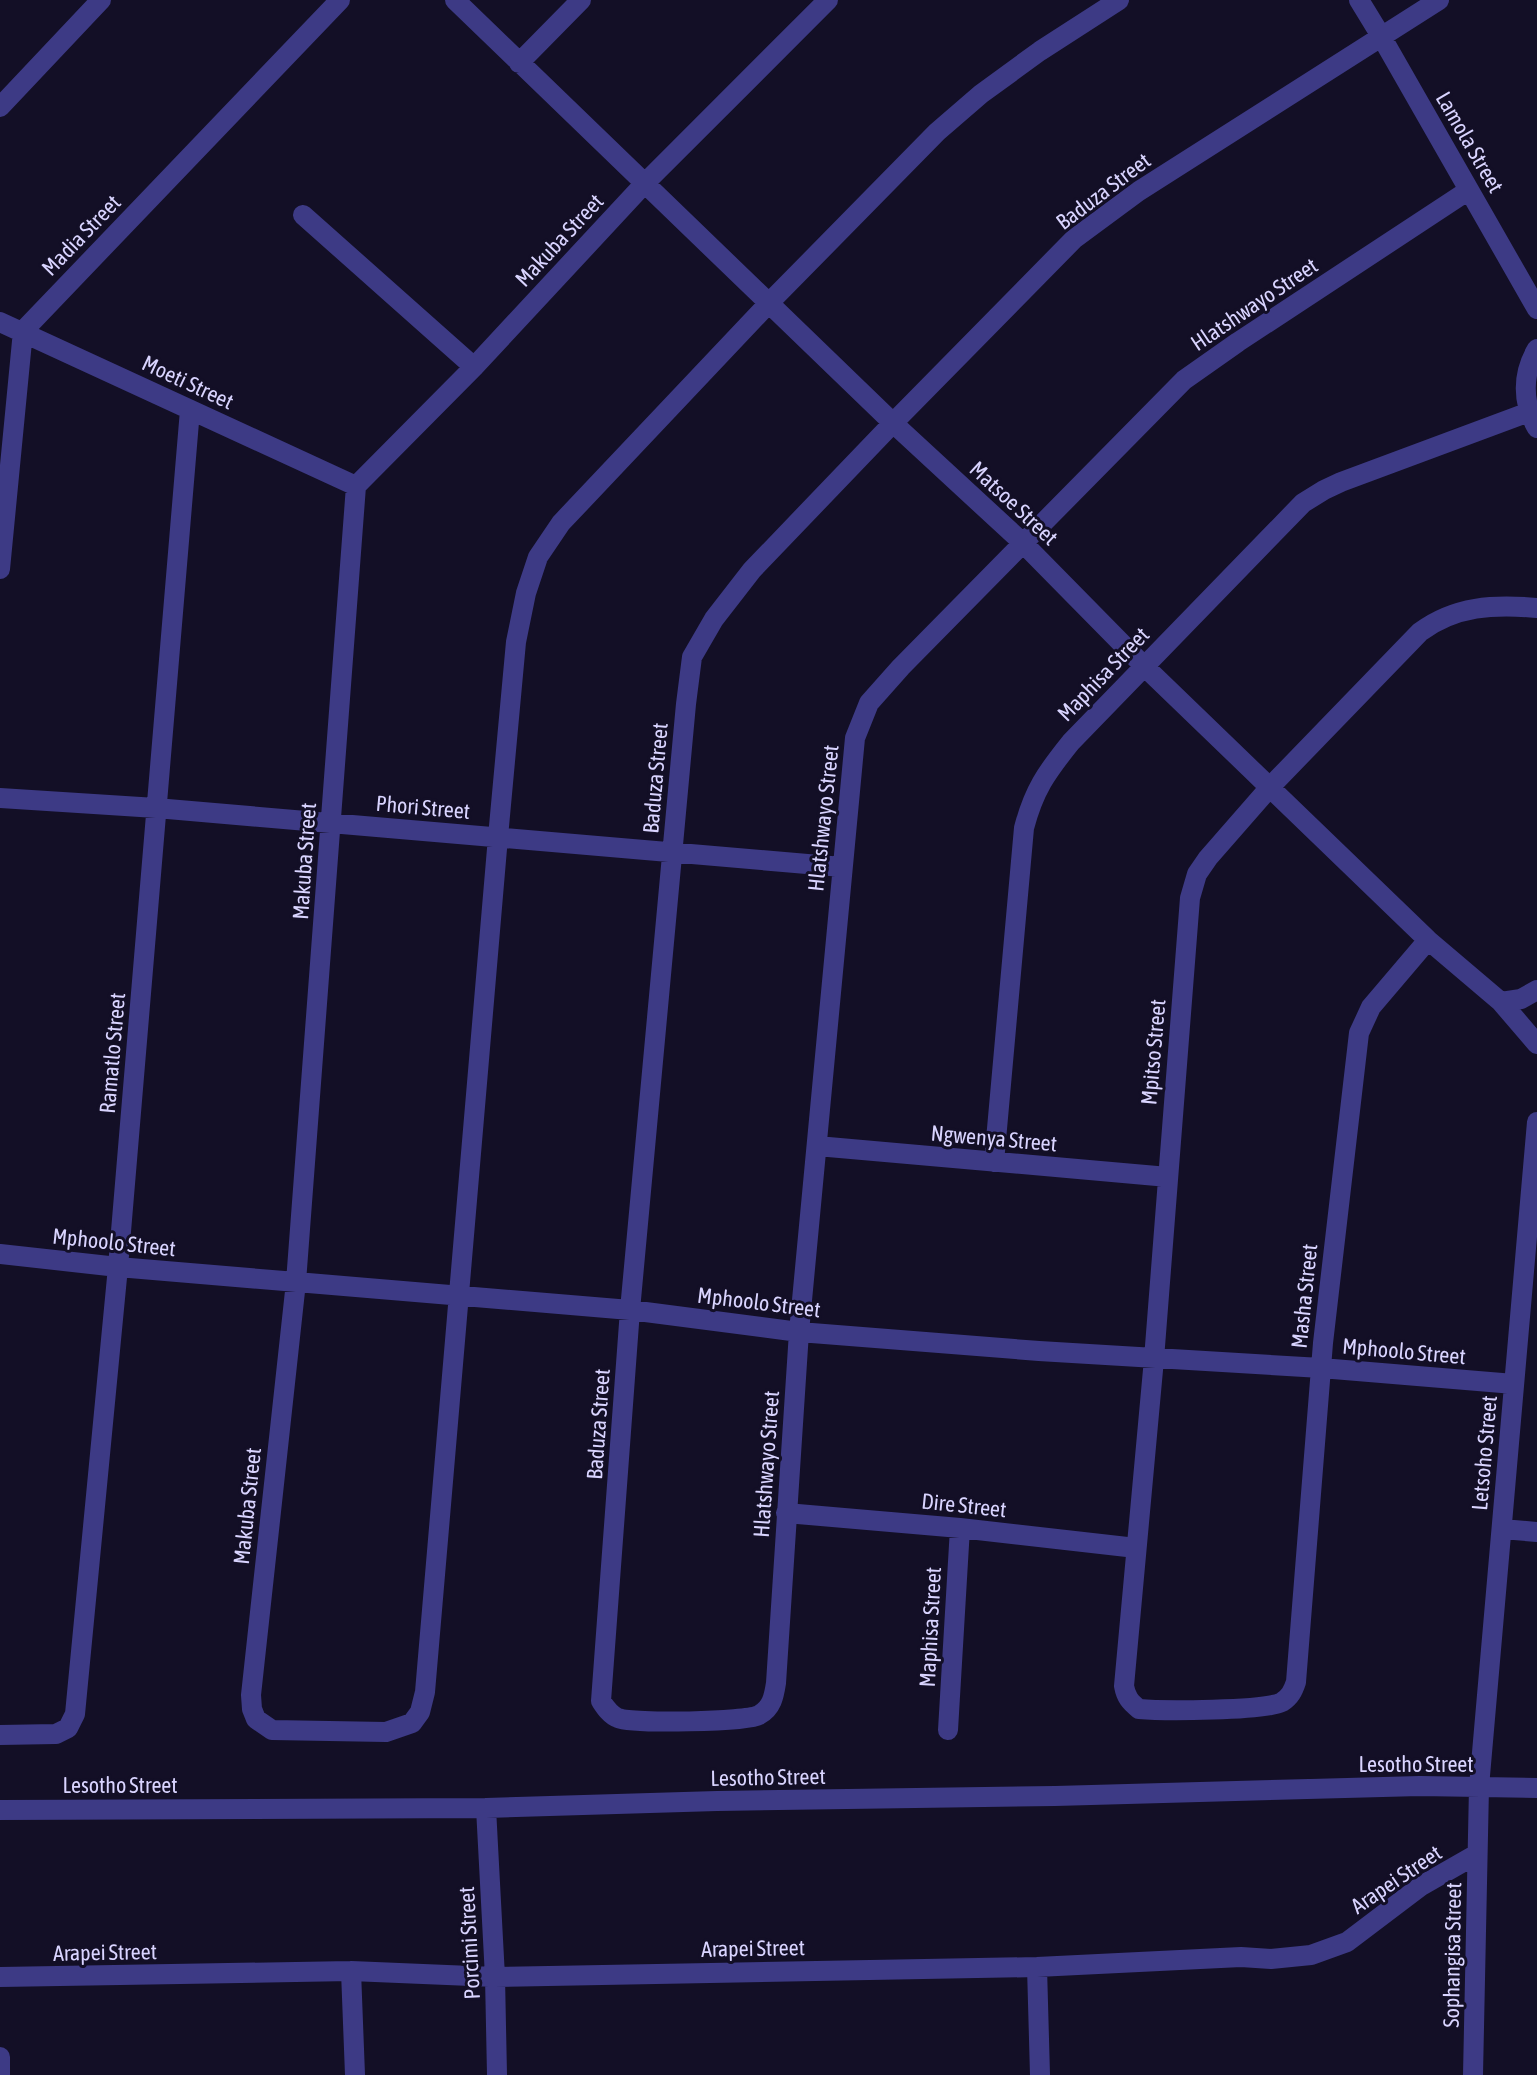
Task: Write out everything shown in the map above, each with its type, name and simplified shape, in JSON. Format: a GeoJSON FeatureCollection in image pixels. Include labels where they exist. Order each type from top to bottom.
{"type":"FeatureCollection","features":[{"type":"Feature","properties":{"kind":"street"},"geometry":{"type":"LineString","coordinates":[[0,107],[101,0]]}},
{"type":"Feature","properties":{"kind":"street","name":"Madia Street"},"geometry":{"type":"LineString","coordinates":[[23,331],[340,0]]}},
{"type":"Feature","properties":{"kind":"street","name":"Matsoe Street"},"geometry":{"type":"LineString","coordinates":[[455,0],[893,423],[1023,543],[1144,666],[1428,940],[1501,1002],[1537,1044]]}},
{"type":"Feature","properties":{"kind":"street"},"geometry":{"type":"LineString","coordinates":[[519,63],[581,0]]}},
{"type":"Feature","properties":{"kind":"street","name":"Makuba Street"},"geometry":{"type":"LineString","coordinates":[[458,1296],[425,1692],[420,1712],[412,1723],[386,1732],[272,1730],[256,1719],[251,1695],[296,1282],[356,486],[474,367],[645,183],[828,0]]}},
{"type":"Feature","properties":{"kind":"street"},"geometry":{"type":"LineString","coordinates":[[458,1296],[516,642],[526,593],[538,557],[561,523],[769,303],[937,132],[981,94],[1040,51],[1119,0]]}},
{"type":"Feature","properties":{"kind":"street","name":"Lamola Street"},"geometry":{"type":"LineString","coordinates":[[1359,0],[1537,309]]}},
{"type":"Feature","properties":{"kind":"street","name":"Baduza Street"},"geometry":{"type":"LineString","coordinates":[[776,1683],[773,1700],[757,1717],[633,1721],[617,1718],[601,1701],[630,1310],[692,657],[714,619],[752,570],[1074,239],[1139,191],[1439,0]]}},
{"type":"Feature","properties":{"kind":"street","name":"Hlatshwayo Street"},"geometry":{"type":"LineString","coordinates":[[776,1683],[799,1332],[842,867],[855,738],[869,703],[1184,380],[1250,333],[1469,190]]}},
{"type":"Feature","properties":{"kind":"street"},"geometry":{"type":"LineString","coordinates":[[303,215],[474,367]]}},
{"type":"Feature","properties":{"kind":"street","name":"Moeti Street"},"geometry":{"type":"LineString","coordinates":[[0,322],[356,486]]}},
{"type":"Feature","properties":{"kind":"street"},"geometry":{"type":"LineString","coordinates":[[0,569],[23,331]]}},
{"type":"Feature","properties":{"kind":"street"},"geometry":{"type":"LineString","coordinates":[[1533,420],[1526,395],[1526,378],[1537,349]]}},
{"type":"Feature","properties":{"kind":"street","name":"Ramatlo Street"},"geometry":{"type":"LineString","coordinates":[[0,1735],[56,1734],[68,1728],[75,1714],[118,1267],[190,410]]}},
{"type":"Feature","properties":{"kind":"street","name":"Maphisa Street"},"geometry":{"type":"LineString","coordinates":[[994,1162],[1024,828],[1031,800],[1049,770],[1071,742],[1144,666],[1295,510],[1312,497],[1341,482],[1533,420]]}},
{"type":"Feature","properties":{"kind":"street","name":"Mpitso Street"},"geometry":{"type":"LineString","coordinates":[[1124,1686],[1154,1359],[1190,898],[1197,874],[1270,787],[1430,624],[1480,607],[1537,608]]}},
{"type":"Feature","properties":{"kind":"street","name":"Phori Street"},"geometry":{"type":"LineString","coordinates":[[0,798],[156,808],[842,867]]}},
{"type":"Feature","properties":{"kind":"street","name":"Masha Street"},"geometry":{"type":"LineString","coordinates":[[1124,1686],[1131,1703],[1139,1709],[1273,1706],[1293,1692],[1321,1368],[1359,1033],[1371,1007],[1428,940]]}},
{"type":"Feature","properties":{"kind":"street"},"geometry":{"type":"LineString","coordinates":[[1501,1002],[1521,999],[1537,990]]}},
{"type":"Feature","properties":{"kind":"street","name":"Letsoho Street"},"geometry":{"type":"LineString","coordinates":[[1479,1787],[1537,1122]]}},
{"type":"Feature","properties":{"kind":"street","name":"Ngwenya Street"},"geometry":{"type":"LineString","coordinates":[[817,1146],[1168,1177]]}},
{"type":"Feature","properties":{"kind":"street","name":"Mphoolo Street"},"geometry":{"type":"LineString","coordinates":[[0,1254],[118,1267],[630,1310],[799,1332],[1514,1384]]}},
{"type":"Feature","properties":{"kind":"street","name":"Dire Street"},"geometry":{"type":"LineString","coordinates":[[786,1513],[1136,1548]]}},
{"type":"Feature","properties":{"kind":"street","name":"Maphisa Street"},"geometry":{"type":"LineString","coordinates":[[948,1730],[960,1528]]}},
{"type":"Feature","properties":{"kind":"street"},"geometry":{"type":"LineString","coordinates":[[1502,1529],[1537,1532]]}},
{"type":"Feature","properties":{"kind":"street","name":"Lesotho Street"},"geometry":{"type":"LineString","coordinates":[[0,1810],[486,1808],[1420,1786],[1537,1788]]}},
{"type":"Feature","properties":{"kind":"street","name":"Sophangisa Street"},"geometry":{"type":"LineString","coordinates":[[1473,2075],[1479,1787]]}},
{"type":"Feature","properties":{"kind":"street","name":"Porcimi Street"},"geometry":{"type":"LineString","coordinates":[[486,1808],[497,2075]]}},
{"type":"Feature","properties":{"kind":"street","name":"Arapei Street"},"geometry":{"type":"LineString","coordinates":[[0,1977],[351,1971],[495,1977],[1037,1967],[1241,1957],[1271,1959],[1311,1955],[1347,1942],[1421,1886],[1477,1854]]}},
{"type":"Feature","properties":{"kind":"street"},"geometry":{"type":"LineString","coordinates":[[1037,1967],[1040,2075]]}},
{"type":"Feature","properties":{"kind":"street"},"geometry":{"type":"LineString","coordinates":[[351,1971],[355,2075]]}},
{"type":"Feature","properties":{"kind":"street"},"geometry":{"type":"LineString","coordinates":[[0,2057],[0,2075]]}}]}
